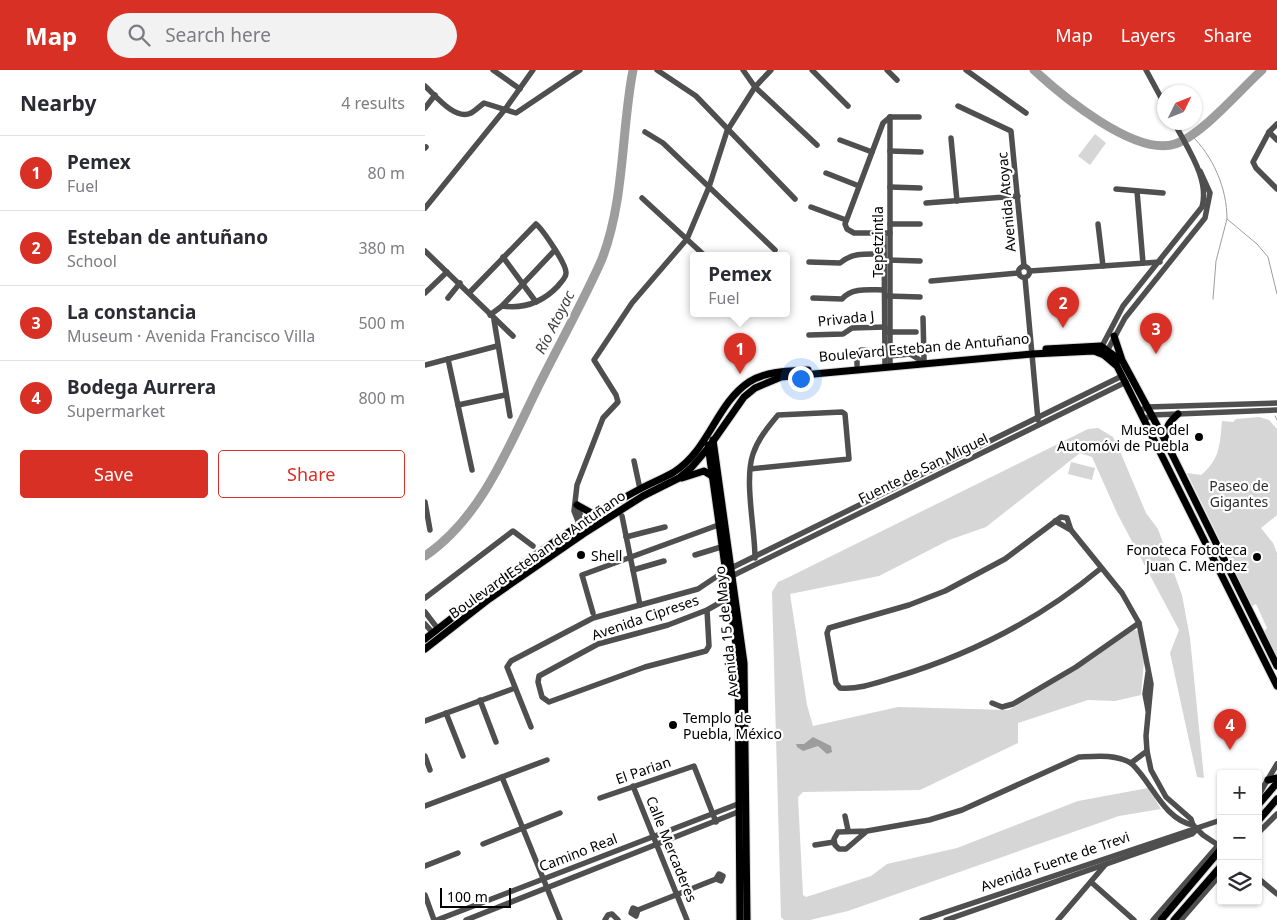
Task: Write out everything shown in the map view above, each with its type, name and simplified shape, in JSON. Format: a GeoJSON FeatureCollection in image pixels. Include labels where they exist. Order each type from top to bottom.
{"type":"FeatureCollection","features":[{"type":"Feature","properties":{"kind":"main road"},"geometry":{"type":"LineString","coordinates":[[1114,336],[1123,362],[1144,409],[1277,686]]}},
{"type":"Feature","properties":{"kind":"main road"},"geometry":{"type":"LineString","coordinates":[[1103,351],[1123,362]]}},
{"type":"Feature","properties":{"kind":"main road"},"geometry":{"type":"LineString","coordinates":[[1103,351],[1117,366],[1144,409]]}},
{"type":"Feature","properties":{"kind":"main road","name":"Boulevard Esteban de Antuñano"},"geometry":{"type":"LineString","coordinates":[[425,639],[580,525],[640,489],[675,472],[710,439],[735,395],[752,381],[778,372],[887,361],[1032,352],[1103,351]]}},
{"type":"Feature","properties":{"kind":"main road","name":"Boulevard Esteban de Antuñano"},"geometry":{"type":"LineString","coordinates":[[425,650],[489,599],[584,533],[643,496],[679,478],[744,397],[763,384],[781,377],[887,361],[1032,352]]}},
{"type":"Feature","properties":{"kind":"main road"},"geometry":{"type":"LineString","coordinates":[[1165,440],[1166,428],[1170,420],[1178,414]]}},
{"type":"Feature","properties":{"kind":"main road"},"geometry":{"type":"LineString","coordinates":[[1148,417],[1165,440],[1277,666]]}},
{"type":"Feature","properties":{"kind":"main road","name":"Avenida 15 de Mayo"},"geometry":{"type":"LineString","coordinates":[[710,439],[718,526],[721,547],[729,574]]}},
{"type":"Feature","properties":{"kind":"main road","name":"Avenida 15 de Mayo"},"geometry":{"type":"LineString","coordinates":[[710,439],[726,523],[738,659],[744,804],[740,920]]}},
{"type":"Feature","properties":{"kind":"main road"},"geometry":{"type":"LineString","coordinates":[[679,478],[703,471],[712,476]]}},
{"type":"Feature","properties":{"kind":"main road"},"geometry":{"type":"LineString","coordinates":[[577,502],[595,515]]}},
{"type":"Feature","properties":{"kind":"main road"},"geometry":{"type":"LineString","coordinates":[[1268,780],[1277,778]]}},
{"type":"Feature","properties":{"kind":"main road"},"geometry":{"type":"LineString","coordinates":[[1262,800],[1277,783]]}},
{"type":"Feature","properties":{"kind":"main road"},"geometry":{"type":"LineString","coordinates":[[1262,817],[1277,799]]}},
{"type":"Feature","properties":{"kind":"main road","name":"Avenida 15 de Mayo"},"geometry":{"type":"LineString","coordinates":[[744,804],[739,812],[743,839],[747,920]]}},
{"type":"Feature","properties":{"kind":"main road"},"geometry":{"type":"LineString","coordinates":[[1161,920],[1217,849]]}},
{"type":"Feature","properties":{"kind":"main road"},"geometry":{"type":"LineString","coordinates":[[1174,920],[1217,871]]}},
{"type":"Feature","properties":{"kind":"main road"},"geometry":{"type":"LineString","coordinates":[[1182,894],[1194,873]]}},
{"type":"Feature","properties":{"kind":"main road"},"geometry":{"type":"LineString","coordinates":[[1165,907],[1175,904]]}},
{"type":"Feature","properties":{"kind":"street"},"geometry":{"type":"LineString","coordinates":[[493,70],[520,89]]}},
{"type":"Feature","properties":{"kind":"street"},"geometry":{"type":"LineString","coordinates":[[425,208],[533,70]]}},
{"type":"Feature","properties":{"kind":"street"},"geometry":{"type":"LineString","coordinates":[[425,86],[453,110],[463,115],[471,113],[484,104],[505,108],[516,113],[580,70]]}},
{"type":"Feature","properties":{"kind":"street"},"geometry":{"type":"LineString","coordinates":[[657,70],[689,90],[727,131],[760,160],[795,199]]}},
{"type":"Feature","properties":{"kind":"street"},"geometry":{"type":"LineString","coordinates":[[743,70],[755,87],[795,122],[817,145]]}},
{"type":"Feature","properties":{"kind":"street"},"geometry":{"type":"LineString","coordinates":[[584,533],[580,525],[577,485],[598,427],[603,418],[618,402],[617,395],[594,360],[632,303],[687,239],[709,187],[727,131],[755,87],[771,70]]}},
{"type":"Feature","properties":{"kind":"street"},"geometry":{"type":"LineString","coordinates":[[812,70],[848,106]]}},
{"type":"Feature","properties":{"kind":"street"},"geometry":{"type":"LineString","coordinates":[[887,70],[897,80]]}},
{"type":"Feature","properties":{"kind":"street"},"geometry":{"type":"LineString","coordinates":[[966,70],[1026,113]]}},
{"type":"Feature","properties":{"kind":"street"},"geometry":{"type":"LineString","coordinates":[[1145,70],[1157,91]]}},
{"type":"Feature","properties":{"kind":"street"},"geometry":{"type":"LineString","coordinates":[[425,108],[435,95]]}},
{"type":"Feature","properties":{"kind":"street","name":"Avenida Atoyac"},"geometry":{"type":"LineString","coordinates":[[958,106],[1007,128],[1014,136],[1024,266]]}},
{"type":"Feature","properties":{"kind":"street"},"geometry":{"type":"LineString","coordinates":[[887,233],[850,232],[845,224],[846,220],[883,123],[890,117],[919,117]]}},
{"type":"Feature","properties":{"kind":"street","name":"Tepetzintla"},"geometry":{"type":"LineString","coordinates":[[887,361],[886,258],[887,233],[890,224],[890,117]]}},
{"type":"Feature","properties":{"kind":"street"},"geometry":{"type":"LineString","coordinates":[[1277,124],[1269,132],[1253,164],[1277,189]]}},
{"type":"Feature","properties":{"kind":"street"},"geometry":{"type":"LineString","coordinates":[[1103,351],[1123,306],[1202,207],[1204,194],[1197,168],[1178,130]]}},
{"type":"Feature","properties":{"kind":"street"},"geometry":{"type":"LineString","coordinates":[[645,132],[663,144],[775,250]]}},
{"type":"Feature","properties":{"kind":"street"},"geometry":{"type":"LineString","coordinates":[[1269,132],[1277,140]]}},
{"type":"Feature","properties":{"kind":"street"},"geometry":{"type":"LineString","coordinates":[[951,138],[957,201]]}},
{"type":"Feature","properties":{"kind":"street"},"geometry":{"type":"LineString","coordinates":[[840,140],[872,152]]}},
{"type":"Feature","properties":{"kind":"street"},"geometry":{"type":"LineString","coordinates":[[890,152],[921,152]]}},
{"type":"Feature","properties":{"kind":"street"},"geometry":{"type":"LineString","coordinates":[[1103,351],[1125,318],[1205,218],[1210,194],[1208,185],[1197,168]]}},
{"type":"Feature","properties":{"kind":"street"},"geometry":{"type":"LineString","coordinates":[[826,173],[859,186]]}},
{"type":"Feature","properties":{"kind":"street"},"geometry":{"type":"LineString","coordinates":[[890,187],[920,188]]}},
{"type":"Feature","properties":{"kind":"street"},"geometry":{"type":"LineString","coordinates":[[1116,189],[1163,193]]}},
{"type":"Feature","properties":{"kind":"street"},"geometry":{"type":"LineString","coordinates":[[1137,190],[1143,262]]}},
{"type":"Feature","properties":{"kind":"street"},"geometry":{"type":"LineString","coordinates":[[925,203],[1018,196]]}},
{"type":"Feature","properties":{"kind":"street"},"geometry":{"type":"LineString","coordinates":[[643,198],[701,252]]}},
{"type":"Feature","properties":{"kind":"street"},"geometry":{"type":"LineString","coordinates":[[811,207],[846,220]]}},
{"type":"Feature","properties":{"kind":"street"},"geometry":{"type":"LineString","coordinates":[[470,292],[536,224],[555,250],[565,267],[566,274],[552,292],[536,302],[515,308],[502,306]]}},
{"type":"Feature","properties":{"kind":"street"},"geometry":{"type":"LineString","coordinates":[[890,224],[920,224]]}},
{"type":"Feature","properties":{"kind":"street"},"geometry":{"type":"LineString","coordinates":[[1098,224],[1103,266]]}},
{"type":"Feature","properties":{"kind":"street"},"geometry":{"type":"LineString","coordinates":[[492,317],[555,250]]}},
{"type":"Feature","properties":{"kind":"street"},"geometry":{"type":"LineString","coordinates":[[425,251],[470,292],[492,317],[513,336]]}},
{"type":"Feature","properties":{"kind":"street"},"geometry":{"type":"LineString","coordinates":[[809,262],[839,263],[847,256],[855,254],[920,260]]}},
{"type":"Feature","properties":{"kind":"street"},"geometry":{"type":"LineString","coordinates":[[503,256],[536,302]]}},
{"type":"Feature","properties":{"kind":"street"},"geometry":{"type":"LineString","coordinates":[[1019,273],[1021,267],[1024,266],[1030,271],[1159,262],[1165,268]]}},
{"type":"Feature","properties":{"kind":"street"},"geometry":{"type":"LineString","coordinates":[[1030,271],[1025,278],[1038,422]]}},
{"type":"Feature","properties":{"kind":"street"},"geometry":{"type":"LineString","coordinates":[[427,289],[447,272]]}},
{"type":"Feature","properties":{"kind":"street"},"geometry":{"type":"LineString","coordinates":[[931,281],[1019,273],[1025,278]]}},
{"type":"Feature","properties":{"kind":"street"},"geometry":{"type":"LineString","coordinates":[[448,298],[460,284]]}},
{"type":"Feature","properties":{"kind":"street"},"geometry":{"type":"LineString","coordinates":[[813,298],[842,298],[847,292],[854,291],[919,297]]}},
{"type":"Feature","properties":{"kind":"street"},"geometry":{"type":"LineString","coordinates":[[492,317],[510,416]]}},
{"type":"Feature","properties":{"kind":"street"},"geometry":{"type":"LineString","coordinates":[[922,359],[923,318]]}},
{"type":"Feature","properties":{"kind":"street","name":"Privada J"},"geometry":{"type":"LineString","coordinates":[[809,334],[843,334],[852,328],[916,332]]}},
{"type":"Feature","properties":{"kind":"street"},"geometry":{"type":"LineString","coordinates":[[425,365],[497,346]]}},
{"type":"Feature","properties":{"kind":"street"},"geometry":{"type":"LineString","coordinates":[[857,365],[857,355],[861,350],[887,361]]}},
{"type":"Feature","properties":{"kind":"street"},"geometry":{"type":"LineString","coordinates":[[448,359],[472,470]]}},
{"type":"Feature","properties":{"kind":"street","name":"Fuente de San Miguel"},"geometry":{"type":"LineString","coordinates":[[729,574],[755,565],[1124,379]]}},
{"type":"Feature","properties":{"kind":"street"},"geometry":{"type":"LineString","coordinates":[[458,405],[505,395]]}},
{"type":"Feature","properties":{"kind":"street"},"geometry":{"type":"LineString","coordinates":[[1144,409],[1276,403]]}},
{"type":"Feature","properties":{"kind":"street"},"geometry":{"type":"LineString","coordinates":[[1148,417],[1178,414],[1274,411]]}},
{"type":"Feature","properties":{"kind":"street"},"geometry":{"type":"LineString","coordinates":[[750,469],[849,459],[845,414],[842,412],[778,415],[763,432],[753,454],[750,469],[755,565]]}},
{"type":"Feature","properties":{"kind":"street","name":"Fuente de San Miguel"},"geometry":{"type":"LineString","coordinates":[[729,574],[756,557],[1038,422]]}},
{"type":"Feature","properties":{"kind":"street"},"geometry":{"type":"LineString","coordinates":[[634,461],[640,489]]}},
{"type":"Feature","properties":{"kind":"street"},"geometry":{"type":"LineString","coordinates":[[425,502],[430,530]]}},
{"type":"Feature","properties":{"kind":"street"},"geometry":{"type":"LineString","coordinates":[[622,516],[640,605]]}},
{"type":"Feature","properties":{"kind":"street"},"geometry":{"type":"LineString","coordinates":[[1100,569],[1040,614],[983,645],[936,665],[881,682],[849,689],[840,688],[836,683],[827,633],[829,628],[909,605],[945,591],[1005,558],[1061,518],[1067,518],[1071,530],[1100,569],[1121,593],[1139,623],[1148,671],[1145,694],[1148,710],[1147,751],[1151,770],[1159,787],[1173,805],[1191,818],[1195,827]]}},
{"type":"Feature","properties":{"kind":"street"},"geometry":{"type":"LineString","coordinates":[[593,613],[582,575],[630,556],[726,523]]}},
{"type":"Feature","properties":{"kind":"street"},"geometry":{"type":"LineString","coordinates":[[627,537],[665,527]]}},
{"type":"Feature","properties":{"kind":"street"},"geometry":{"type":"LineString","coordinates":[[425,598],[513,531],[533,546]]}},
{"type":"Feature","properties":{"kind":"street"},"geometry":{"type":"LineString","coordinates":[[695,556],[721,547]]}},
{"type":"Feature","properties":{"kind":"street"},"geometry":{"type":"LineString","coordinates":[[633,570],[664,561]]}},
{"type":"Feature","properties":{"kind":"street"},"geometry":{"type":"LineString","coordinates":[[531,727],[507,667],[511,661],[593,618],[698,589],[717,578],[729,574]]}},
{"type":"Feature","properties":{"kind":"street","name":"Avenida Cipreses"},"geometry":{"type":"LineString","coordinates":[[707,610],[709,646],[706,651],[645,667],[549,702],[545,700],[537,678],[598,644],[668,625],[707,610],[732,596]]}},
{"type":"Feature","properties":{"kind":"street"},"geometry":{"type":"LineString","coordinates":[[425,612],[435,631]]}},
{"type":"Feature","properties":{"kind":"street"},"geometry":{"type":"LineString","coordinates":[[992,703],[1003,707],[1013,704],[1076,667],[1139,623]]}},
{"type":"Feature","properties":{"kind":"street"},"geometry":{"type":"LineString","coordinates":[[425,624],[435,631]]}},
{"type":"Feature","properties":{"kind":"street"},"geometry":{"type":"LineString","coordinates":[[425,721],[515,688]]}},
{"type":"Feature","properties":{"kind":"street"},"geometry":{"type":"LineString","coordinates":[[480,700],[496,742]]}},
{"type":"Feature","properties":{"kind":"street"},"geometry":{"type":"LineString","coordinates":[[446,713],[463,756]]}},
{"type":"Feature","properties":{"kind":"street"},"geometry":{"type":"LineString","coordinates":[[1131,763],[1147,751]]}},
{"type":"Feature","properties":{"kind":"street"},"geometry":{"type":"LineString","coordinates":[[425,756],[431,770]]}},
{"type":"Feature","properties":{"kind":"street"},"geometry":{"type":"LineString","coordinates":[[867,831],[847,849],[839,849],[834,842],[836,834],[848,830],[867,831],[929,820],[962,810],[1079,757],[1113,756],[1131,763],[1169,810],[1186,824],[1195,827],[1217,843]]}},
{"type":"Feature","properties":{"kind":"street"},"geometry":{"type":"LineString","coordinates":[[425,806],[547,760]]}},
{"type":"Feature","properties":{"kind":"street"},"geometry":{"type":"LineString","coordinates":[[1262,790],[1277,764]]}},
{"type":"Feature","properties":{"kind":"street","name":"El Parian"},"geometry":{"type":"LineString","coordinates":[[600,798],[694,766],[703,781],[712,813]]}},
{"type":"Feature","properties":{"kind":"street"},"geometry":{"type":"LineString","coordinates":[[502,777],[560,920]]}},
{"type":"Feature","properties":{"kind":"street","name":"Calle Mercaderes"},"geometry":{"type":"LineString","coordinates":[[633,786],[687,920]]}},
{"type":"Feature","properties":{"kind":"street","name":"Camino Real"},"geometry":{"type":"LineString","coordinates":[[436,920],[712,813],[744,804]]}},
{"type":"Feature","properties":{"kind":"street"},"geometry":{"type":"LineString","coordinates":[[729,807],[732,812],[731,816]]}},
{"type":"Feature","properties":{"kind":"street","name":"Camino Real"},"geometry":{"type":"LineString","coordinates":[[466,920],[739,812]]}},
{"type":"Feature","properties":{"kind":"street"},"geometry":{"type":"LineString","coordinates":[[483,844],[561,813]]}},
{"type":"Feature","properties":{"kind":"street"},"geometry":{"type":"LineString","coordinates":[[712,813],[716,822]]}},
{"type":"Feature","properties":{"kind":"street"},"geometry":{"type":"LineString","coordinates":[[1262,829],[1277,814]]}},
{"type":"Feature","properties":{"kind":"street"},"geometry":{"type":"LineString","coordinates":[[845,816],[848,830]]}},
{"type":"Feature","properties":{"kind":"street","name":"Avenida Fuente de Trevi"},"geometry":{"type":"LineString","coordinates":[[922,920],[1217,821]]}},
{"type":"Feature","properties":{"kind":"street","name":"Avenida Fuente de Trevi"},"geometry":{"type":"LineString","coordinates":[[946,920],[1191,834],[1195,827]]}},
{"type":"Feature","properties":{"kind":"street"},"geometry":{"type":"LineString","coordinates":[[815,845],[834,842]]}},
{"type":"Feature","properties":{"kind":"street"},"geometry":{"type":"LineString","coordinates":[[1153,920],[1217,848]]}},
{"type":"Feature","properties":{"kind":"street"},"geometry":{"type":"LineString","coordinates":[[425,866],[458,853]]}},
{"type":"Feature","properties":{"kind":"street"},"geometry":{"type":"LineString","coordinates":[[1058,920],[1105,864]]}},
{"type":"Feature","properties":{"kind":"street"},"geometry":{"type":"LineString","coordinates":[[638,910],[716,879]]}},
{"type":"Feature","properties":{"kind":"street"},"geometry":{"type":"LineString","coordinates":[[1181,920],[1217,879]]}},
{"type":"Feature","properties":{"kind":"street"},"geometry":{"type":"LineString","coordinates":[[1262,881],[1277,894]]}},
{"type":"Feature","properties":{"kind":"street"},"geometry":{"type":"LineString","coordinates":[[1091,882],[1135,920]]}},
{"type":"Feature","properties":{"kind":"street"},"geometry":{"type":"LineString","coordinates":[[425,895],[436,920]]}},
{"type":"Feature","properties":{"kind":"street"},"geometry":{"type":"LineString","coordinates":[[955,909],[965,920]]}},
{"type":"Feature","properties":{"kind":"street"},"geometry":{"type":"LineString","coordinates":[[605,920],[608,915],[612,914],[618,920]]}},
{"type":"Feature","properties":{"kind":"green space"},"geometry":{"type":"Polygon","coordinates":[[[1095,134],[1106,143],[1090,165],[1078,156],[1095,134]]]}},
{"type":"Feature","properties":{"kind":"green space","name":"Paseo de Gigantes"},"geometry":{"type":"Polygon","coordinates":[[[1259,417],[1269,420],[1277,429],[1277,515],[1261,528],[1273,543],[1277,553],[1277,657],[1264,631],[1267,628],[1256,604],[1252,606],[1187,473],[1201,475],[1212,463],[1218,451],[1222,421],[1233,422],[1236,419],[1259,417]]]}},
{"type":"Feature","properties":{"kind":"green space"},"geometry":{"type":"Polygon","coordinates":[[[1098,428],[1113,437],[1146,513],[1158,529],[1182,595],[1190,638],[1204,778],[1197,777],[1170,653],[1179,630],[1118,515],[1092,457],[1080,453],[986,527],[949,540],[879,576],[790,594],[807,705],[813,726],[898,707],[1009,710],[1080,667],[1134,630],[1138,631],[1144,661],[1141,695],[1115,701],[1088,700],[1018,723],[1018,743],[920,790],[803,792],[798,797],[803,895],[806,897],[871,876],[887,864],[957,848],[1078,801],[1148,788],[1161,809],[1119,816],[848,911],[810,920],[784,920],[781,917],[772,592],[778,582],[1088,429],[1098,428]]]}},
{"type":"Feature","properties":{"kind":"green space"},"geometry":{"type":"Polygon","coordinates":[[[1071,462],[1095,468],[1092,480],[1068,474],[1071,462]]]}},
{"type":"Feature","properties":{"kind":"shaded area"},"geometry":{"type":"Polygon","coordinates":[[[813,737],[831,746],[832,752],[827,754],[818,746],[803,751],[797,747],[796,744],[804,744],[813,737]]]}},
{"type":"Feature","properties":{"kind":"waterway","name":"Río Atoyac"},"geometry":{"type":"LineString","coordinates":[[425,556],[446,539],[480,499],[507,451],[602,259],[615,213],[619,189],[633,70]]}},
{"type":"Feature","properties":{"kind":"waterway","name":"Río Atoyac"},"geometry":{"type":"LineString","coordinates":[[1034,70],[1080,108],[1100,121],[1120,133],[1159,146],[1175,144],[1197,131],[1209,122],[1262,70]]}},
{"type":"Feature","properties":{"kind":"waterway"},"geometry":{"type":"LineString","coordinates":[[1191,135],[1206,153],[1217,173],[1224,196],[1227,219],[1257,244],[1268,257],[1277,294]]}},
{"type":"Feature","properties":{"kind":"waterway"},"geometry":{"type":"LineString","coordinates":[[1213,299],[1216,261],[1227,219]]}},
{"type":"Feature","properties":{"kind":"waterway"},"geometry":{"type":"LineString","coordinates":[[1275,416],[1277,420]]}},
{"type":"Feature","properties":{"kind":"place","name":"Esteban de antuñano"},"geometry":{"type":"Point","coordinates":[1063,328]}},
{"type":"Feature","properties":{"kind":"place","name":"La constancia"},"geometry":{"type":"Point","coordinates":[1156,354]}},
{"type":"Feature","properties":{"kind":"place","name":"Pemex"},"geometry":{"type":"Point","coordinates":[740,374]}},
{"type":"Feature","properties":{"kind":"place","name":"Museo del Automóvi de Puebla"},"geometry":{"type":"Point","coordinates":[1199,437]}},
{"type":"Feature","properties":{"kind":"place","name":"Shell"},"geometry":{"type":"Point","coordinates":[581,555]}},
{"type":"Feature","properties":{"kind":"place","name":"Fonoteca Fototeca Juan C. Mendez"},"geometry":{"type":"Point","coordinates":[1257,557]}},
{"type":"Feature","properties":{"kind":"place","name":"Templo de Puebla, México"},"geometry":{"type":"Point","coordinates":[673,725]}},
{"type":"Feature","properties":{"kind":"place","name":"Bodega Aurrera"},"geometry":{"type":"Point","coordinates":[1230,750]}}]}
